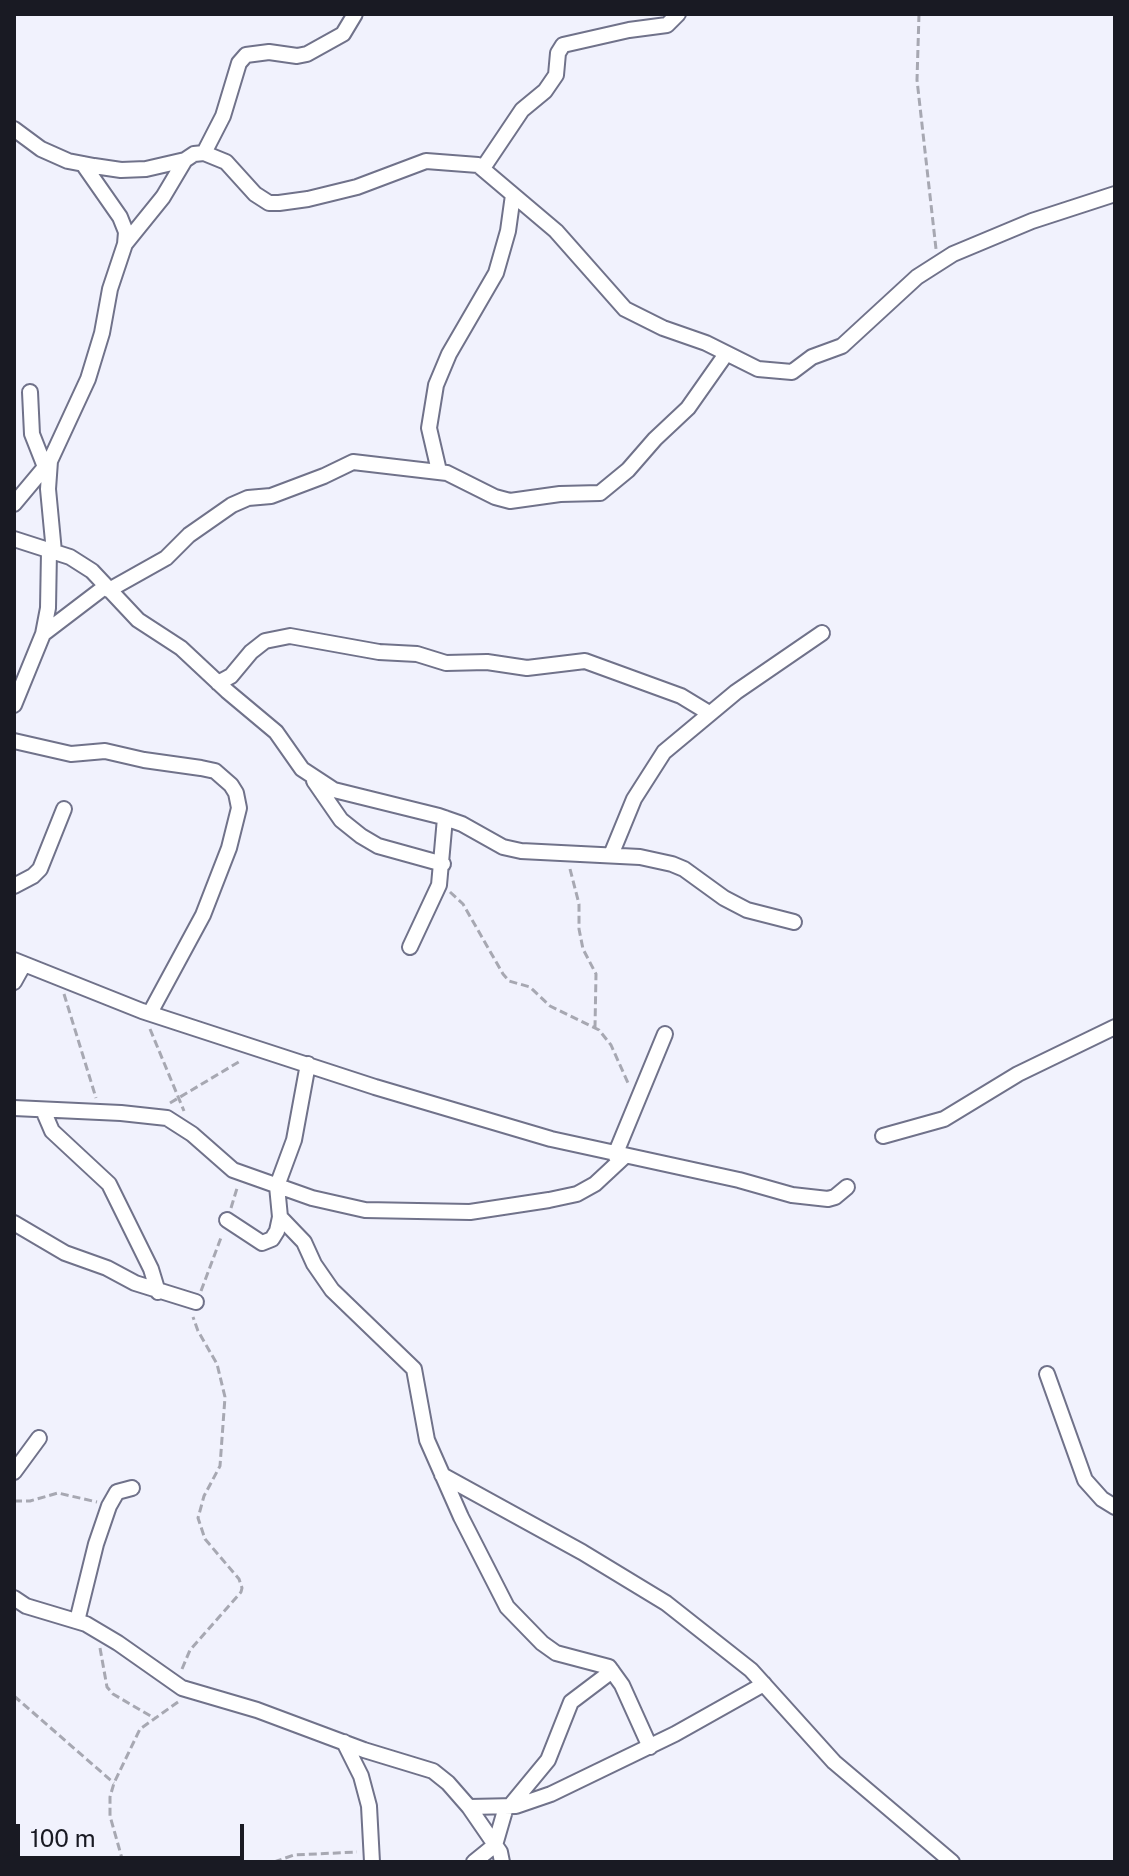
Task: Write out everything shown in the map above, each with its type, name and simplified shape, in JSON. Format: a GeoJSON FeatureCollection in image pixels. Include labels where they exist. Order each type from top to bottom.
{"type":"FeatureCollection","features":[{"type":"Feature","properties":{"kind":"street"},"geometry":{"type":"LineString","coordinates":[[204,153],[223,116],[239,63],[246,55],[269,52],[297,56],[307,54],[343,34],[355,14]]}},
{"type":"Feature","properties":{"kind":"street"},"geometry":{"type":"LineString","coordinates":[[483,168],[522,110],[545,91],[556,75],[558,53],[563,45],[667,25],[678,14]]}},
{"type":"Feature","properties":{"kind":"street"},"geometry":{"type":"LineString","coordinates":[[14,129],[41,149],[68,161],[121,170],[146,169],[204,153],[226,162],[255,194],[269,203],[334,194],[426,161],[462,162],[483,168],[572,248],[625,309],[758,369],[777,372],[798,370],[812,357],[842,346],[917,277],[953,254],[1032,221],[1115,194]]}},
{"type":"Feature","properties":{"kind":"street"},"geometry":{"type":"LineString","coordinates":[[125,244],[163,197],[185,160]]}},
{"type":"Feature","properties":{"kind":"street"},"geometry":{"type":"LineString","coordinates":[[14,504],[48,464],[88,379],[102,333],[110,289],[125,244],[126,232],[120,217],[83,164]]}},
{"type":"Feature","properties":{"kind":"street"},"geometry":{"type":"LineString","coordinates":[[439,471],[429,428],[436,385],[449,354],[496,273],[508,231],[513,195]]}},
{"type":"Feature","properties":{"kind":"street"},"geometry":{"type":"LineString","coordinates":[[43,634],[107,588],[166,558],[189,535],[225,510],[248,498],[271,496],[353,462],[439,471],[510,501],[560,494],[594,495],[615,483],[688,408],[726,354]]}},
{"type":"Feature","properties":{"kind":"street"},"geometry":{"type":"LineString","coordinates":[[14,705],[43,634],[52,551],[48,464],[32,434],[30,392]]}},
{"type":"Feature","properties":{"kind":"street"},"geometry":{"type":"LineString","coordinates":[[14,539],[70,557],[92,571],[138,620],[181,648],[276,732],[302,769],[334,790],[445,818],[503,847],[538,854],[611,855],[672,864],[747,910],[794,922]]}},
{"type":"Feature","properties":{"kind":"street"},"geometry":{"type":"LineString","coordinates":[[611,855],[634,799],[664,752],[772,665],[822,633]]}},
{"type":"Feature","properties":{"kind":"street"},"geometry":{"type":"LineString","coordinates":[[218,683],[231,676],[265,641],[290,636],[379,652],[417,654],[446,663],[487,662],[527,668],[585,661],[681,696],[709,713]]}},
{"type":"Feature","properties":{"kind":"street"},"geometry":{"type":"LineString","coordinates":[[14,741],[71,754],[120,752],[144,760],[215,771],[236,793],[239,808],[229,848],[203,915],[146,1012]]}},
{"type":"Feature","properties":{"kind":"street"},"geometry":{"type":"LineString","coordinates":[[310,776],[341,820],[361,836],[378,846],[443,864]]}},
{"type":"Feature","properties":{"kind":"street"},"geometry":{"type":"LineString","coordinates":[[14,886],[40,869],[64,809]]}},
{"type":"Feature","properties":{"kind":"street"},"geometry":{"type":"LineString","coordinates":[[410,947],[439,885],[445,818]]}},
{"type":"Feature","properties":{"kind":"street"},"geometry":{"type":"LineString","coordinates":[[14,982],[19,962],[146,1012],[258,1049],[463,1114],[620,1156],[808,1197],[835,1197],[847,1187]]}},
{"type":"Feature","properties":{"kind":"street"},"geometry":{"type":"LineString","coordinates":[[883,1136],[944,1119],[1018,1074],[1115,1027]]}},
{"type":"Feature","properties":{"kind":"street"},"geometry":{"type":"LineString","coordinates":[[14,1108],[167,1118],[181,1126],[223,1164],[242,1174],[312,1198],[365,1210],[470,1212],[577,1194],[595,1184],[620,1156],[636,1101],[665,1034]]}},
{"type":"Feature","properties":{"kind":"street"},"geometry":{"type":"LineString","coordinates":[[227,1220],[262,1243],[272,1239],[280,1217],[277,1186],[294,1140],[308,1064]]}},
{"type":"Feature","properties":{"kind":"street"},"geometry":{"type":"LineString","coordinates":[[43,1110],[52,1131],[109,1184],[151,1269],[158,1292]]}},
{"type":"Feature","properties":{"kind":"street"},"geometry":{"type":"LineString","coordinates":[[280,1217],[304,1242],[314,1264],[332,1290],[414,1369],[425,1432],[442,1475],[507,1607],[548,1648],[579,1661],[598,1663],[612,1671],[622,1685],[650,1747]]}},
{"type":"Feature","properties":{"kind":"street"},"geometry":{"type":"LineString","coordinates":[[14,1223],[65,1253],[158,1292],[196,1302]]}},
{"type":"Feature","properties":{"kind":"street"},"geometry":{"type":"LineString","coordinates":[[1047,1374],[1085,1480],[1102,1499],[1115,1507]]}},
{"type":"Feature","properties":{"kind":"street"},"geometry":{"type":"LineString","coordinates":[[14,1472],[39,1438]]}},
{"type":"Feature","properties":{"kind":"street"},"geometry":{"type":"LineString","coordinates":[[442,1475],[582,1552],[666,1603],[751,1670],[834,1762],[952,1862]]}},
{"type":"Feature","properties":{"kind":"street"},"geometry":{"type":"LineString","coordinates":[[77,1621],[109,1506],[117,1492],[132,1488]]}},
{"type":"Feature","properties":{"kind":"street"},"geometry":{"type":"LineString","coordinates":[[14,1598],[26,1606],[77,1621],[95,1630],[183,1687],[433,1771],[469,1807],[495,1845],[502,1862]]}},
{"type":"Feature","properties":{"kind":"street"},"geometry":{"type":"LineString","coordinates":[[474,1862],[495,1845],[508,1807],[548,1760],[571,1702],[612,1671]]}},
{"type":"Feature","properties":{"kind":"street"},"geometry":{"type":"LineString","coordinates":[[469,1807],[508,1807],[551,1794],[650,1747],[764,1684]]}},
{"type":"Feature","properties":{"kind":"street"},"geometry":{"type":"LineString","coordinates":[[344,1742],[361,1776],[369,1806],[372,1857]]}},
{"type":"Feature","properties":{"kind":"path"},"geometry":{"type":"LineString","coordinates":[[919,14],[917,80],[939,263]]}},
{"type":"Feature","properties":{"kind":"path"},"geometry":{"type":"LineString","coordinates":[[566,854],[579,904],[583,949],[596,974],[595,1027]]}},
{"type":"Feature","properties":{"kind":"path"},"geometry":{"type":"LineString","coordinates":[[439,885],[463,904],[509,981],[530,987],[550,1006],[595,1027],[611,1045],[636,1101]]}},
{"type":"Feature","properties":{"kind":"path"},"geometry":{"type":"LineString","coordinates":[[62,980],[70,1018],[102,1113]]}},
{"type":"Feature","properties":{"kind":"path"},"geometry":{"type":"LineString","coordinates":[[146,1012],[178,1098]]}},
{"type":"Feature","properties":{"kind":"path"},"geometry":{"type":"LineString","coordinates":[[150,1115],[258,1049]]}},
{"type":"Feature","properties":{"kind":"path"},"geometry":{"type":"LineString","coordinates":[[123,1862],[110,1816],[114,1783],[140,1729],[181,1700],[184,1661],[242,1588],[239,1579],[205,1539],[198,1518],[204,1496],[220,1466],[225,1397],[217,1364],[193,1320],[196,1302],[208,1278],[242,1174]]}},
{"type":"Feature","properties":{"kind":"path"},"geometry":{"type":"LineString","coordinates":[[14,1501],[30,1501],[58,1493],[109,1506]]}},
{"type":"Feature","properties":{"kind":"path"},"geometry":{"type":"LineString","coordinates":[[95,1630],[107,1687],[113,1694],[154,1718]]}},
{"type":"Feature","properties":{"kind":"path"},"geometry":{"type":"LineString","coordinates":[[14,1696],[114,1783]]}},
{"type":"Feature","properties":{"kind":"path"},"geometry":{"type":"LineString","coordinates":[[274,1862],[294,1855],[329,1852],[372,1857]]}}]}
